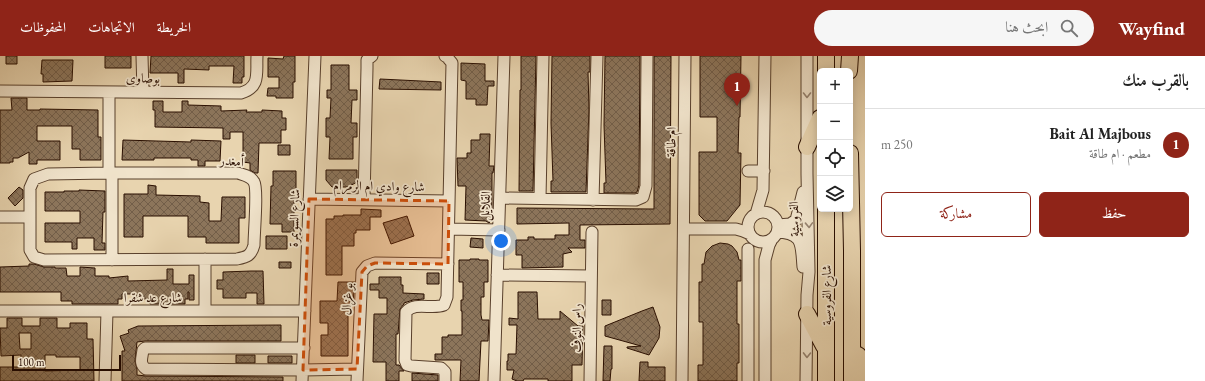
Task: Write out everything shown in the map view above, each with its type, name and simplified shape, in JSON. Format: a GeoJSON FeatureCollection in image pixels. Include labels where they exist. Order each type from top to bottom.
{"type":"FeatureCollection","features":[{"type":"Feature","properties":{"kind":"highway"},"geometry":{"type":"LineString","coordinates":[[826,56],[826,68]]}},
{"type":"Feature","properties":{"kind":"highway"},"geometry":{"type":"LineString","coordinates":[[850,56],[850,68]]}},
{"type":"Feature","properties":{"kind":"highway"},"geometry":{"type":"LineString","coordinates":[[807,148],[817,125]]}},
{"type":"Feature","properties":{"kind":"highway","name":"شارع الفروسية"},"geometry":{"type":"LineString","coordinates":[[850,176],[852,381]]}},
{"type":"Feature","properties":{"kind":"highway","name":"شارع الفروسية"},"geometry":{"type":"LineString","coordinates":[[826,212],[826,381]]}},
{"type":"Feature","properties":{"kind":"highway"},"geometry":{"type":"LineString","coordinates":[[852,251],[854,260],[859,367],[865,380]]}},
{"type":"Feature","properties":{"kind":"highway"},"geometry":{"type":"LineString","coordinates":[[807,314],[826,349]]}},
{"type":"Feature","properties":{"kind":"street"},"geometry":{"type":"LineString","coordinates":[[142,56],[143,92]]}},
{"type":"Feature","properties":{"kind":"street","name":"بوصاوى"},"geometry":{"type":"LineString","coordinates":[[0,91],[241,93],[249,91],[254,86],[256,80],[257,56]]}},
{"type":"Feature","properties":{"kind":"street","name":"شارع السويمرة"},"geometry":{"type":"LineString","coordinates":[[303,376],[315,56]]}},
{"type":"Feature","properties":{"kind":"street"},"geometry":{"type":"LineString","coordinates":[[364,200],[367,60],[372,56]]}},
{"type":"Feature","properties":{"kind":"street"},"geometry":{"type":"LineString","coordinates":[[445,56],[452,63],[447,297],[444,305],[440,307],[412,306],[406,312],[405,360],[407,365],[411,366],[441,368],[444,372],[445,381]]}},
{"type":"Feature","properties":{"kind":"street","name":"القلايل"},"geometry":{"type":"LineString","coordinates":[[494,381],[504,56]]}},
{"type":"Feature","properties":{"kind":"street"},"geometry":{"type":"LineString","coordinates":[[540,198],[543,56]]}},
{"type":"Feature","properties":{"kind":"street"},"geometry":{"type":"LineString","coordinates":[[593,200],[597,56]]}},
{"type":"Feature","properties":{"kind":"street"},"geometry":{"type":"LineString","coordinates":[[500,198],[636,200],[643,197],[646,186],[647,56]]}},
{"type":"Feature","properties":{"kind":"street","name":"ام طاقة"},"geometry":{"type":"LineString","coordinates":[[682,381],[686,56]]}},
{"type":"Feature","properties":{"kind":"street"},"geometry":{"type":"LineString","coordinates":[[765,56],[763,190],[756,214],[750,220],[752,233],[765,260]]}},
{"type":"Feature","properties":{"kind":"street","name":"الفروسية"},"geometry":{"type":"LineString","coordinates":[[806,381],[807,295],[810,272],[807,174],[807,56]]}},
{"type":"Feature","properties":{"kind":"street"},"geometry":{"type":"LineString","coordinates":[[109,92],[112,260]]}},
{"type":"Feature","properties":{"kind":"street"},"geometry":{"type":"LineString","coordinates":[[748,171],[764,170]]}},
{"type":"Feature","properties":{"kind":"street","name":"أمغدر"},"geometry":{"type":"LineString","coordinates":[[238,173],[249,176],[254,182],[254,245],[252,252],[247,257],[237,259],[44,260],[34,257],[30,250],[30,217],[30,188],[34,178],[48,174],[238,173]]}},
{"type":"Feature","properties":{"kind":"street"},"geometry":{"type":"LineString","coordinates":[[684,229],[743,230],[752,233],[764,242],[776,232],[796,220],[807,174]]}},
{"type":"Feature","properties":{"kind":"street"},"geometry":{"type":"LineString","coordinates":[[763,190],[772,215]]}},
{"type":"Feature","properties":{"kind":"street","name":"شارع وادي ام الرمرام"},"geometry":{"type":"LineString","coordinates":[[309,199],[449,201]]}},
{"type":"Feature","properties":{"kind":"street"},"geometry":{"type":"LineString","coordinates":[[756,214],[764,212],[776,218],[776,232],[769,246],[765,260],[765,381]]}},
{"type":"Feature","properties":{"kind":"street"},"geometry":{"type":"LineString","coordinates":[[0,217],[30,217]]}},
{"type":"Feature","properties":{"kind":"street"},"geometry":{"type":"LineString","coordinates":[[449,229],[499,230]]}},
{"type":"Feature","properties":{"kind":"street","name":"راس النوف"},"geometry":{"type":"LineString","coordinates":[[590,381],[592,232]]}},
{"type":"Feature","properties":{"kind":"street"},"geometry":{"type":"LineString","coordinates":[[776,232],[792,234],[798,240],[807,295]]}},
{"type":"Feature","properties":{"kind":"street"},"geometry":{"type":"LineString","coordinates":[[748,249],[748,381]]}},
{"type":"Feature","properties":{"kind":"street"},"geometry":{"type":"LineString","coordinates":[[205,259],[205,311]]}},
{"type":"Feature","properties":{"kind":"street","name":"بو غزال"},"geometry":{"type":"LineString","coordinates":[[357,381],[362,272],[367,266],[374,263],[448,264]]}},
{"type":"Feature","properties":{"kind":"street"},"geometry":{"type":"LineString","coordinates":[[497,275],[591,276]]}},
{"type":"Feature","properties":{"kind":"street"},"geometry":{"type":"LineString","coordinates":[[748,288],[765,288]]}},
{"type":"Feature","properties":{"kind":"street","name":"شارع عد شقرا"},"geometry":{"type":"LineString","coordinates":[[0,311],[305,311]]}},
{"type":"Feature","properties":{"kind":"street"},"geometry":{"type":"LineString","coordinates":[[105,381],[107,311]]}},
{"type":"Feature","properties":{"kind":"street"},"geometry":{"type":"LineString","coordinates":[[304,348],[145,348],[142,350],[141,363],[146,370],[303,376],[357,369]]}},
{"type":"Feature","properties":{"kind":"highlighted area"},"geometry":{"type":"Polygon","coordinates":[[[309,199],[449,201],[448,264],[375,263],[367,266],[362,272],[357,369],[303,370],[309,199]]]}},
{"type":"Feature","properties":{"kind":"building"},"geometry":{"type":"Polygon","coordinates":[[[6,56],[17,56],[17,64],[6,64],[6,56]]]}},
{"type":"Feature","properties":{"kind":"building"},"geometry":{"type":"Polygon","coordinates":[[[105,56],[131,56],[131,68],[105,68],[105,56]]]}},
{"type":"Feature","properties":{"kind":"building"},"geometry":{"type":"Polygon","coordinates":[[[151,56],[244,56],[244,77],[242,77],[242,83],[233,83],[234,66],[209,66],[209,70],[184,69],[184,83],[178,83],[178,73],[150,73],[151,56]]]}},
{"type":"Feature","properties":{"kind":"building"},"geometry":{"type":"Polygon","coordinates":[[[284,56],[295,56],[295,82],[293,82],[293,98],[276,98],[276,96],[267,96],[268,88],[279,88],[279,77],[268,77],[268,58],[283,59],[284,56]]]}},
{"type":"Feature","properties":{"kind":"building"},"geometry":{"type":"Polygon","coordinates":[[[521,56],[536,56],[533,191],[519,191],[521,56]]]}},
{"type":"Feature","properties":{"kind":"building"},"geometry":{"type":"Polygon","coordinates":[[[552,56],[590,56],[590,72],[588,72],[589,109],[586,192],[551,192],[551,181],[553,181],[551,123],[552,56]]]}},
{"type":"Feature","properties":{"kind":"building"},"geometry":{"type":"Polygon","coordinates":[[[605,56],[640,56],[639,185],[637,192],[635,193],[604,193],[604,183],[606,183],[604,125],[605,56]]]}},
{"type":"Feature","properties":{"kind":"building"},"geometry":{"type":"Polygon","coordinates":[[[654,56],[671,56],[670,224],[580,225],[580,240],[585,240],[585,248],[568,248],[572,252],[563,254],[563,267],[522,268],[522,255],[516,255],[516,240],[528,240],[528,237],[534,237],[534,239],[555,239],[555,235],[569,235],[569,223],[517,224],[517,208],[654,209],[654,56]]]}},
{"type":"Feature","properties":{"kind":"building"},"geometry":{"type":"Polygon","coordinates":[[[700,56],[741,56],[738,153],[741,153],[740,205],[727,221],[705,221],[699,215],[699,152],[717,152],[717,117],[700,117],[700,56]]]}},
{"type":"Feature","properties":{"kind":"building"},"geometry":{"type":"Polygon","coordinates":[[[42,60],[73,60],[72,81],[43,82],[43,74],[41,74],[42,60]]]}},
{"type":"Feature","properties":{"kind":"building"},"geometry":{"type":"Polygon","coordinates":[[[461,63],[485,64],[485,81],[494,81],[494,86],[488,86],[487,105],[476,105],[476,99],[466,99],[466,81],[461,80],[461,63]]]}},
{"type":"Feature","properties":{"kind":"building"},"geometry":{"type":"Polygon","coordinates":[[[331,65],[349,65],[349,90],[357,90],[357,100],[352,100],[351,123],[357,123],[357,137],[353,137],[353,159],[329,159],[330,137],[326,137],[326,118],[330,118],[331,98],[327,98],[327,90],[331,90],[331,65]]]}},
{"type":"Feature","properties":{"kind":"building"},"geometry":{"type":"Polygon","coordinates":[[[380,79],[441,82],[441,90],[379,89],[380,79]]]}},
{"type":"Feature","properties":{"kind":"building"},"geometry":{"type":"Polygon","coordinates":[[[11,98],[27,98],[27,110],[98,110],[98,137],[101,137],[101,160],[80,160],[80,149],[72,149],[72,126],[37,126],[37,141],[60,141],[60,160],[37,160],[37,164],[29,164],[29,152],[18,158],[13,158],[13,162],[0,163],[0,110],[12,110],[11,98]]]}},
{"type":"Feature","properties":{"kind":"building"},"geometry":{"type":"Polygon","coordinates":[[[153,101],[163,101],[163,112],[182,112],[182,101],[188,101],[188,105],[221,106],[221,111],[282,111],[282,118],[286,118],[286,130],[281,130],[281,143],[259,143],[258,173],[255,173],[250,170],[250,163],[243,162],[243,132],[230,132],[230,139],[223,139],[223,128],[155,127],[155,110],[153,110],[153,101]]]}},
{"type":"Feature","properties":{"kind":"building"},"geometry":{"type":"Polygon","coordinates":[[[480,134],[490,134],[489,166],[494,166],[492,173],[492,219],[489,223],[486,221],[465,220],[466,186],[458,186],[457,158],[467,158],[467,153],[471,153],[471,140],[480,140],[480,134]]]}},
{"type":"Feature","properties":{"kind":"building"},"geometry":{"type":"Polygon","coordinates":[[[123,140],[191,142],[191,140],[221,141],[220,161],[205,161],[205,166],[198,166],[198,160],[191,160],[191,158],[122,160],[123,140]]]}},
{"type":"Feature","properties":{"kind":"building"},"geometry":{"type":"Polygon","coordinates":[[[278,145],[290,145],[290,155],[278,155],[278,145]]]}},
{"type":"Feature","properties":{"kind":"building"},"geometry":{"type":"Polygon","coordinates":[[[326,170],[357,170],[357,182],[348,187],[332,187],[326,180],[326,170]]]}},
{"type":"Feature","properties":{"kind":"building"},"geometry":{"type":"Polygon","coordinates":[[[273,171],[296,171],[296,194],[294,194],[294,232],[282,232],[282,224],[270,224],[273,171]]]}},
{"type":"Feature","properties":{"kind":"building"},"geometry":{"type":"Polygon","coordinates":[[[148,185],[156,186],[156,195],[200,196],[200,202],[209,203],[209,221],[221,221],[222,197],[245,197],[245,218],[239,218],[239,243],[206,243],[206,237],[188,237],[188,216],[143,216],[143,237],[124,237],[124,194],[148,194],[148,185]]]}},
{"type":"Feature","properties":{"kind":"building"},"geometry":{"type":"Polygon","coordinates":[[[19,187],[23,190],[23,198],[15,206],[8,198],[19,187]]]}},
{"type":"Feature","properties":{"kind":"building"},"geometry":{"type":"Polygon","coordinates":[[[79,190],[105,191],[105,212],[103,212],[102,243],[105,243],[105,250],[94,250],[94,238],[77,238],[77,249],[72,249],[72,242],[45,242],[45,223],[80,223],[80,211],[45,211],[45,192],[79,190]]]}},
{"type":"Feature","properties":{"kind":"building"},"geometry":{"type":"Polygon","coordinates":[[[361,209],[381,210],[381,217],[370,217],[370,230],[356,230],[356,233],[354,233],[354,246],[342,246],[342,275],[326,275],[326,219],[334,219],[334,216],[361,215],[361,209]]]}},
{"type":"Feature","properties":{"kind":"building"},"geometry":{"type":"Polygon","coordinates":[[[407,216],[414,236],[391,244],[383,223],[407,216]]]}},
{"type":"Feature","properties":{"kind":"building"},"geometry":{"type":"Polygon","coordinates":[[[266,236],[287,236],[287,249],[266,249],[266,236]]]}},
{"type":"Feature","properties":{"kind":"building"},"geometry":{"type":"Polygon","coordinates":[[[471,238],[483,239],[483,248],[470,247],[471,238]]]}},
{"type":"Feature","properties":{"kind":"building"},"geometry":{"type":"Polygon","coordinates":[[[720,243],[732,246],[737,252],[739,260],[741,260],[741,281],[737,281],[739,363],[737,363],[737,381],[698,381],[698,365],[703,365],[703,322],[699,322],[699,282],[702,282],[702,264],[704,264],[706,252],[712,246],[720,243]]]}},
{"type":"Feature","properties":{"kind":"building"},"geometry":{"type":"Polygon","coordinates":[[[459,260],[488,260],[488,282],[484,282],[484,297],[481,297],[481,315],[482,320],[489,320],[488,341],[481,341],[479,381],[460,381],[461,360],[435,360],[435,354],[442,354],[442,337],[448,337],[448,335],[462,335],[461,300],[463,300],[463,282],[459,282],[459,260]]]}},
{"type":"Feature","properties":{"kind":"building"},"geometry":{"type":"Polygon","coordinates":[[[279,262],[291,262],[291,268],[279,268],[279,262]]]}},
{"type":"Feature","properties":{"kind":"building"},"geometry":{"type":"Polygon","coordinates":[[[29,264],[44,267],[66,268],[67,276],[80,276],[80,267],[95,268],[95,276],[109,276],[109,278],[128,276],[128,281],[167,280],[167,269],[173,269],[173,284],[189,284],[189,275],[194,275],[194,300],[189,300],[188,292],[188,299],[185,299],[185,304],[150,304],[150,299],[136,299],[136,294],[122,294],[122,299],[118,299],[118,304],[72,304],[72,301],[61,301],[61,292],[0,292],[0,267],[29,266],[29,264]]]}},
{"type":"Feature","properties":{"kind":"building"},"geometry":{"type":"Polygon","coordinates":[[[263,271],[264,304],[257,304],[257,293],[246,293],[246,298],[223,298],[223,289],[217,289],[217,280],[223,280],[223,272],[263,271]]]}},
{"type":"Feature","properties":{"kind":"building"},"geometry":{"type":"Polygon","coordinates":[[[427,273],[439,273],[439,284],[427,284],[427,273]]]}},
{"type":"Feature","properties":{"kind":"building"},"geometry":{"type":"Polygon","coordinates":[[[379,277],[401,277],[403,293],[424,294],[424,299],[404,303],[400,309],[398,334],[396,334],[396,365],[399,365],[404,371],[399,371],[399,381],[386,381],[386,362],[373,362],[374,314],[387,314],[387,298],[379,298],[379,290],[370,290],[370,284],[379,284],[379,277]]]}},
{"type":"Feature","properties":{"kind":"building"},"geometry":{"type":"Polygon","coordinates":[[[338,282],[355,282],[353,301],[350,301],[350,315],[348,315],[348,356],[321,356],[321,335],[328,335],[328,323],[320,323],[320,301],[337,301],[338,282]]]}},
{"type":"Feature","properties":{"kind":"building"},"geometry":{"type":"Polygon","coordinates":[[[518,292],[537,292],[538,319],[560,319],[560,311],[578,326],[583,326],[582,365],[572,365],[572,381],[524,379],[523,381],[517,381],[512,379],[514,370],[507,370],[507,361],[508,354],[516,354],[517,325],[509,325],[509,318],[518,319],[518,292]]]}},
{"type":"Feature","properties":{"kind":"building"},"geometry":{"type":"Polygon","coordinates":[[[602,300],[611,300],[611,315],[602,315],[602,300]]]}},
{"type":"Feature","properties":{"kind":"building"},"geometry":{"type":"Polygon","coordinates":[[[653,307],[660,327],[659,338],[649,355],[627,348],[641,346],[605,336],[605,326],[653,307]]]}},
{"type":"Feature","properties":{"kind":"building"},"geometry":{"type":"Polygon","coordinates":[[[7,318],[22,318],[22,326],[40,326],[40,318],[57,318],[57,328],[70,328],[70,323],[87,323],[87,339],[93,339],[94,381],[0,381],[0,367],[21,367],[21,355],[1,356],[0,328],[7,328],[7,318]],[[19,333],[20,349],[31,349],[31,333],[19,333]],[[45,355],[45,371],[80,370],[80,357],[56,357],[56,355],[45,355]]]}},
{"type":"Feature","properties":{"kind":"building"},"geometry":{"type":"Polygon","coordinates":[[[281,325],[281,341],[137,342],[135,361],[137,375],[283,377],[283,381],[122,381],[122,351],[125,351],[120,336],[129,333],[128,330],[138,326],[281,325]]]}},
{"type":"Feature","properties":{"kind":"building"},"geometry":{"type":"Polygon","coordinates":[[[604,346],[612,346],[612,369],[610,381],[603,381],[604,346]]]}},
{"type":"Feature","properties":{"kind":"building"},"geometry":{"type":"Polygon","coordinates":[[[236,355],[255,355],[255,363],[236,363],[236,355]]]}},
{"type":"Feature","properties":{"kind":"building"},"geometry":{"type":"Polygon","coordinates":[[[268,356],[292,356],[292,363],[268,363],[268,356]]]}},
{"type":"Feature","properties":{"kind":"building"},"geometry":{"type":"Polygon","coordinates":[[[640,362],[648,362],[648,367],[665,367],[665,381],[639,381],[640,362]]]}},
{"type":"Feature","properties":{"kind":"building"},"geometry":{"type":"Polygon","coordinates":[[[412,373],[438,375],[438,381],[412,381],[412,373]]]}},
{"type":"Feature","properties":{"kind":"place","name":"Bait Al Majbous"},"geometry":{"type":"Point","coordinates":[737,106]}}]}
